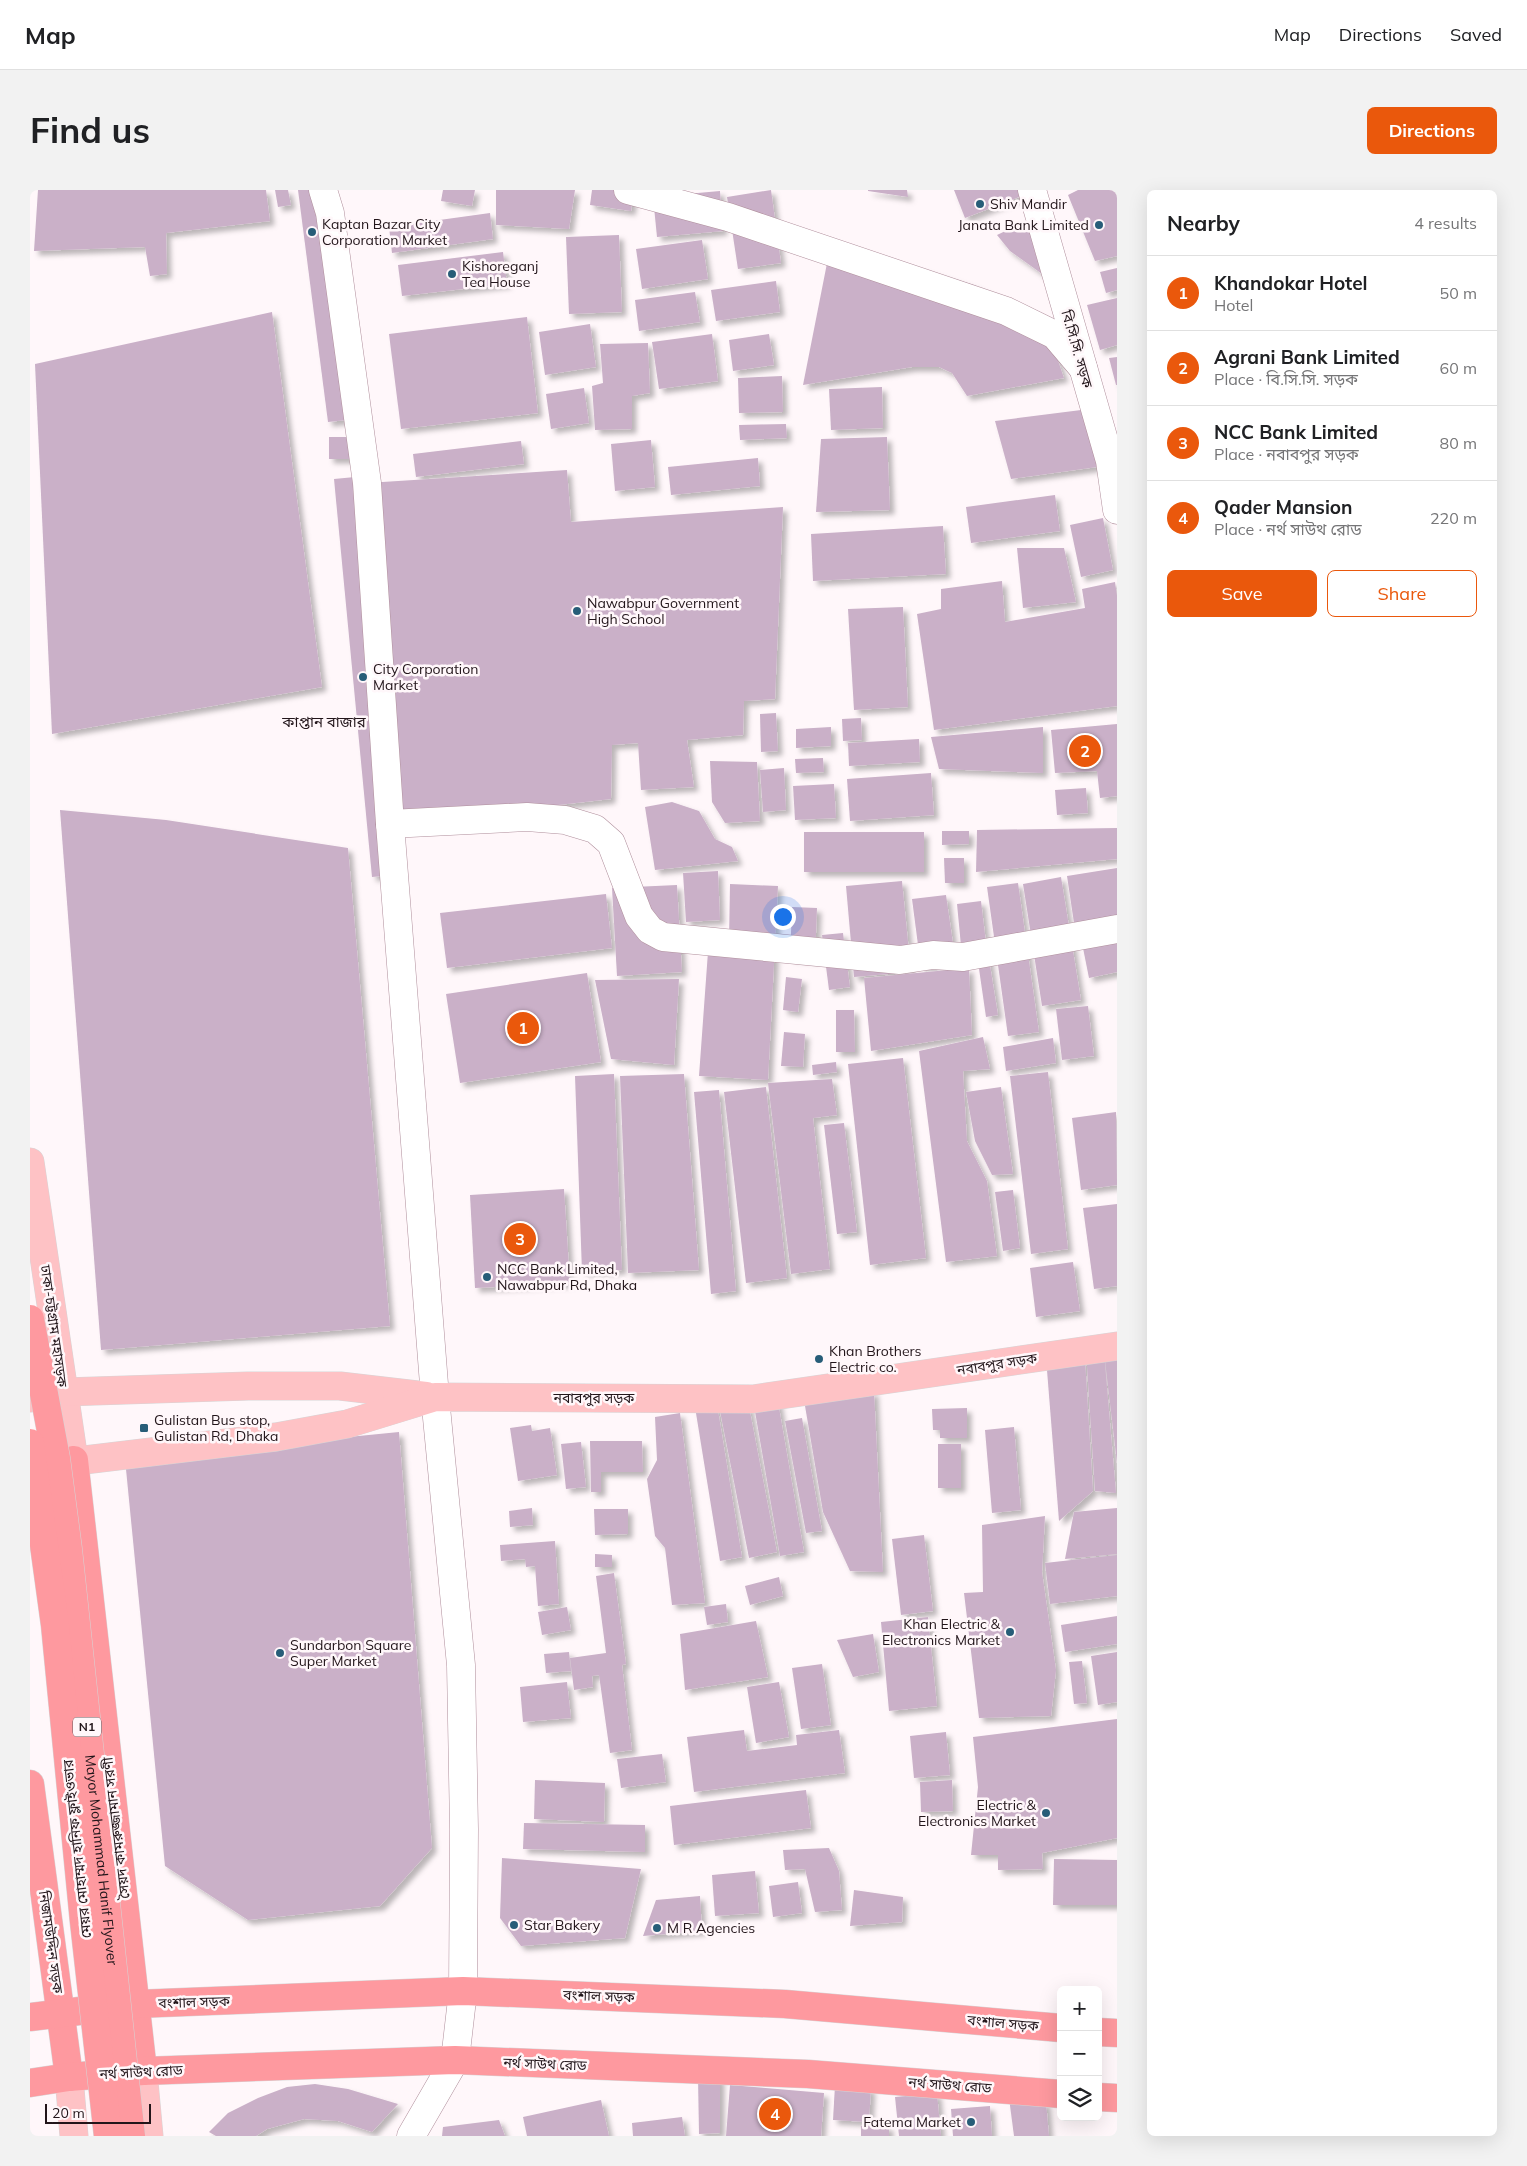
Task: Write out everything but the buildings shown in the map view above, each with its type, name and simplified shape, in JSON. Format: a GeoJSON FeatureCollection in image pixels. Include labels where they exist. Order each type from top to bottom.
{"type":"FeatureCollection","features":[{"type":"Feature","properties":{"kind":"highway","name":"Mayor Mohammad Hanif Flyover"},"geometry":{"type":"LineString","coordinates":[[30,1319],[56,1458],[67,1540],[131,2136]]}},
{"type":"Feature","properties":{"kind":"highway","name":"মেয়র মোহাম্মদ হানিফ ফ্লাইওভার"},"geometry":{"type":"LineString","coordinates":[[30,1444],[55,1625],[84,1922],[108,2136]]}},
{"type":"Feature","properties":{"kind":"highway","name":"সৈয়দ কামরুজ্জামান সরণী"},"geometry":{"type":"LineString","coordinates":[[74,1460],[144,2071]]}},
{"type":"Feature","properties":{"kind":"highway","name":"নিজামউদ্দিন সড়ক"},"geometry":{"type":"LineString","coordinates":[[30,1784],[69,2077]]}},
{"type":"Feature","properties":{"kind":"highway","name":"বংশাল সড়ক"},"geometry":{"type":"LineString","coordinates":[[30,2017],[136,2004],[463,1990],[784,2004],[1057,2028]]}},
{"type":"Feature","properties":{"kind":"highway"},"geometry":{"type":"LineString","coordinates":[[1102,2032],[1117,2033]]}},
{"type":"Feature","properties":{"kind":"highway","name":"নর্থ সাউথ রোড"},"geometry":{"type":"LineString","coordinates":[[30,2082],[144,2071],[455,2060],[808,2074],[1057,2094]]}},
{"type":"Feature","properties":{"kind":"highway"},"geometry":{"type":"LineString","coordinates":[[1102,2097],[1117,2098]]}},
{"type":"Feature","properties":{"kind":"main road","name":"ঢাকা-চট্টগ্রাম মহাসড়ক"},"geometry":{"type":"LineString","coordinates":[[30,1162],[74,1460]]}},
{"type":"Feature","properties":{"kind":"main road","name":"নবাবপুর সড়ক"},"geometry":{"type":"LineString","coordinates":[[30,1467],[329,1428],[435,1397],[753,1399],[1117,1346]]}},
{"type":"Feature","properties":{"kind":"main road"},"geometry":{"type":"LineString","coordinates":[[30,1398],[64,1392],[248,1386],[340,1386],[435,1397]]}},
{"type":"Feature","properties":{"kind":"main road","name":"সৈয়দ কামরুজ্জামান সরণী"},"geometry":{"type":"LineString","coordinates":[[144,2071],[149,2136]]}},
{"type":"Feature","properties":{"kind":"main road"},"geometry":{"type":"LineString","coordinates":[[69,2077],[74,2136]]}},
{"type":"Feature","properties":{"kind":"street"},"geometry":{"type":"LineString","coordinates":[[323,190],[330,213],[367,483],[390,824],[435,1397],[461,1666],[464,1829],[463,1990],[455,2060],[409,2135]]}},
{"type":"Feature","properties":{"kind":"street"},"geometry":{"type":"LineString","coordinates":[[628,190],[728,217],[1006,311],[1055,335],[1083,368]]}},
{"type":"Feature","properties":{"kind":"street","name":"বি.সি.সি. সড়ক"},"geometry":{"type":"LineString","coordinates":[[1032,190],[1083,368],[1114,460],[1117,510]]}},
{"type":"Feature","properties":{"kind":"street"},"geometry":{"type":"LineString","coordinates":[[390,824],[527,817],[565,820],[595,829],[611,843],[639,916],[650,930],[662,937],[900,960],[932,955],[963,957],[1117,929]]}},
{"type":"Feature","properties":{"kind":"place","name":"Shiv Mandir"},"geometry":{"type":"Point","coordinates":[980,204]}},
{"type":"Feature","properties":{"kind":"place","name":"Janata Bank Limited"},"geometry":{"type":"Point","coordinates":[1099,225]}},
{"type":"Feature","properties":{"kind":"place","name":"Kaptan Bazar City Corporation Market"},"geometry":{"type":"Point","coordinates":[312,232]}},
{"type":"Feature","properties":{"kind":"place","name":"Kishoreganj Tea House"},"geometry":{"type":"Point","coordinates":[452,274]}},
{"type":"Feature","properties":{"kind":"place","name":"Nawabpur Government High School"},"geometry":{"type":"Point","coordinates":[577,611]}},
{"type":"Feature","properties":{"kind":"place","name":"City Corporation Market"},"geometry":{"type":"Point","coordinates":[363,677]}},
{"type":"Feature","properties":{"kind":"place","name":"Agrani Bank Limited"},"geometry":{"type":"Point","coordinates":[1085,751]}},
{"type":"Feature","properties":{"kind":"place","name":"Khandokar Hotel"},"geometry":{"type":"Point","coordinates":[523,1028]}},
{"type":"Feature","properties":{"kind":"place","name":"NCC Bank Limited"},"geometry":{"type":"Point","coordinates":[520,1239]}},
{"type":"Feature","properties":{"kind":"place","name":"NCC Bank Limited, Nawabpur Rd, Dhaka"},"geometry":{"type":"Point","coordinates":[487,1277]}},
{"type":"Feature","properties":{"kind":"place","name":"Khan Brothers Electric co."},"geometry":{"type":"Point","coordinates":[819,1359]}},
{"type":"Feature","properties":{"kind":"place","name":"Gulistan Bus stop, Gulistan Rd, Dhaka"},"geometry":{"type":"Point","coordinates":[144,1428]}},
{"type":"Feature","properties":{"kind":"place","name":"Khan Electric & Electronics Market"},"geometry":{"type":"Point","coordinates":[1010,1632]}},
{"type":"Feature","properties":{"kind":"place","name":"Sundarbon Square Super Market"},"geometry":{"type":"Point","coordinates":[280,1653]}},
{"type":"Feature","properties":{"kind":"place","name":"Electric & Electronics Market"},"geometry":{"type":"Point","coordinates":[1046,1813]}},
{"type":"Feature","properties":{"kind":"place","name":"Star Bakery"},"geometry":{"type":"Point","coordinates":[514,1925]}},
{"type":"Feature","properties":{"kind":"place","name":"M R Agencies"},"geometry":{"type":"Point","coordinates":[657,1928]}},
{"type":"Feature","properties":{"kind":"place","name":"Qader Mansion"},"geometry":{"type":"Point","coordinates":[775,2114]}},
{"type":"Feature","properties":{"kind":"place","name":"Fatema Market"},"geometry":{"type":"Point","coordinates":[971,2122]}},
{"type":"Feature","properties":{"kind":"district","name":"কাপ্তান বাজার"},"geometry":{"type":"Point","coordinates":[324,722]}}]}
